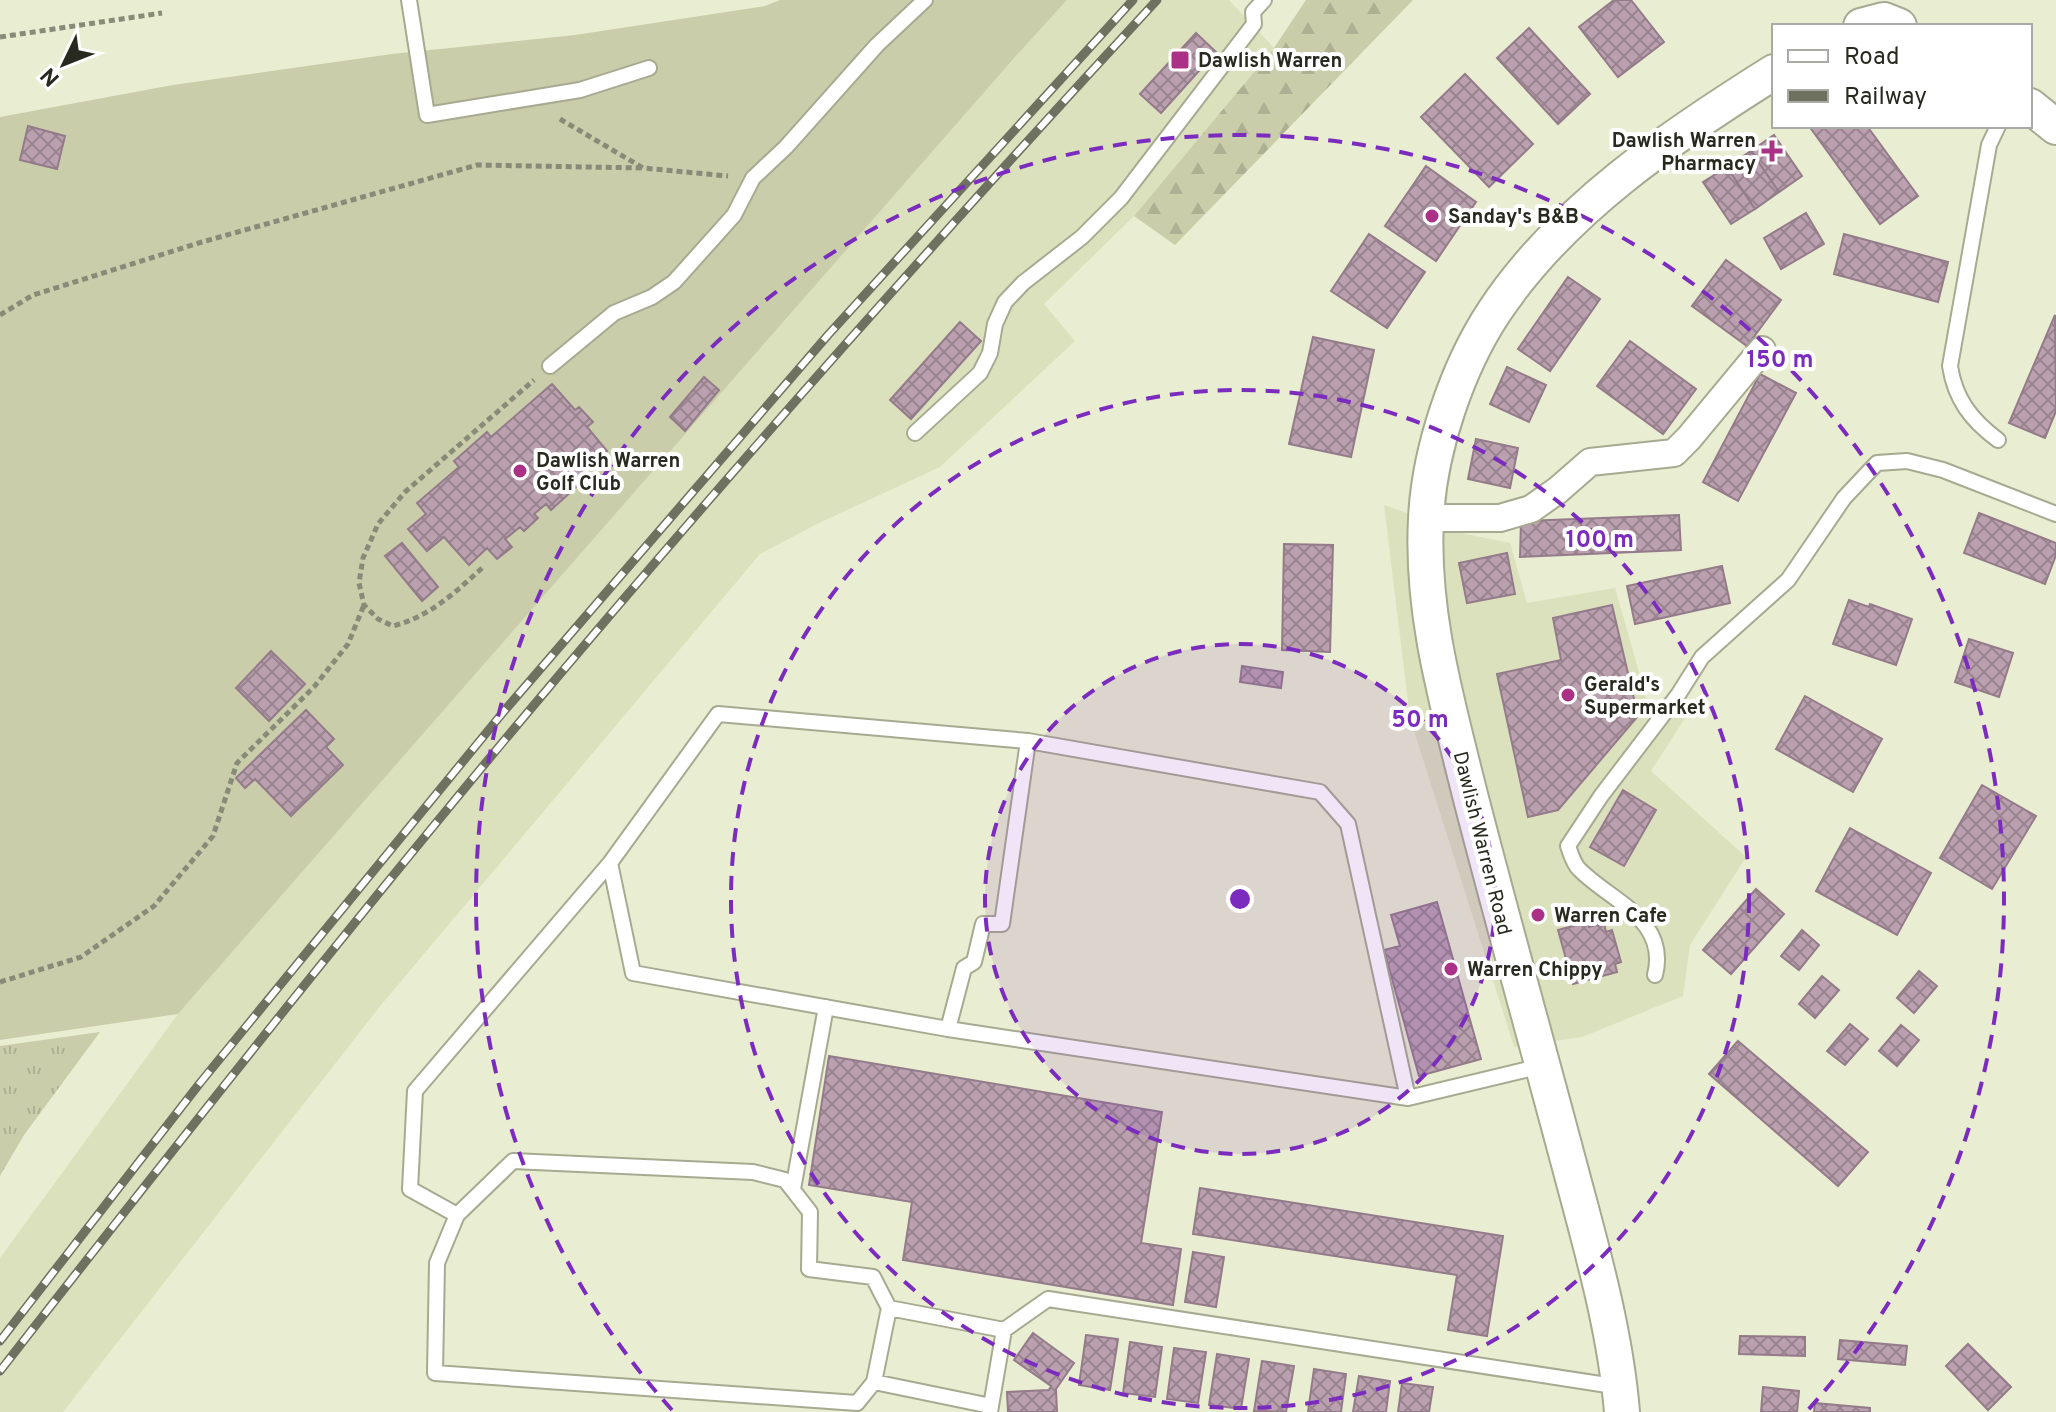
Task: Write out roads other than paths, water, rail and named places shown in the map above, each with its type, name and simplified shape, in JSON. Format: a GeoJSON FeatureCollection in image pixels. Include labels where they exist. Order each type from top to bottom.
{"type":"FeatureCollection","features":[{"type":"Feature","properties":{"kind":"street","name":"Dawlish Warren Road"},"geometry":{"type":"LineString","coordinates":[[1621,1400],[1595,1263],[1437,665],[1429,615],[1426,518],[1430,478],[1439,438],[1467,363],[1494,312],[1522,276],[1551,242],[1602,195],[1658,150],[1772,73]]}},
{"type":"Feature","properties":{"kind":"street"},"geometry":{"type":"LineString","coordinates":[[2032,108],[2056,127]]}},
{"type":"Feature","properties":{"kind":"street"},"geometry":{"type":"LineString","coordinates":[[1426,518],[1500,518],[1531,509],[1590,462],[1674,453],[1762,350]]}},
{"type":"Feature","properties":{"kind":"lane"},"geometry":{"type":"LineString","coordinates":[[409,0],[427,115],[580,90],[649,68]]}},
{"type":"Feature","properties":{"kind":"lane"},"geometry":{"type":"LineString","coordinates":[[550,366],[614,313],[652,297],[674,282],[734,215],[753,178],[786,147],[877,45],[925,0]]}},
{"type":"Feature","properties":{"kind":"lane"},"geometry":{"type":"LineString","coordinates":[[915,433],[980,373],[990,353],[995,324],[1005,302],[1023,283],[1082,237],[1121,198],[1254,24],[1253,12],[1264,0]]}},
{"type":"Feature","properties":{"kind":"lane"},"geometry":{"type":"LineString","coordinates":[[1997,128],[1989,145],[1950,366],[1953,384],[1965,410],[1998,440]]}},
{"type":"Feature","properties":{"kind":"lane"},"geometry":{"type":"LineString","coordinates":[[1655,975],[1658,960],[1650,931],[1631,908],[1576,866],[1568,846],[1702,657],[1788,580],[1844,498],[1877,463],[1907,461],[1943,470],[2056,514]]}},
{"type":"Feature","properties":{"kind":"lane"},"geometry":{"type":"LineString","coordinates":[[457,1215],[410,1189],[415,1091],[610,863],[718,714],[1028,741],[1320,792],[1348,824],[1408,1098]]}},
{"type":"Feature","properties":{"kind":"lane"},"geometry":{"type":"LineString","coordinates":[[948,1029],[964,968],[974,962],[983,924],[1002,924],[1028,741]]}},
{"type":"Feature","properties":{"kind":"lane"},"geometry":{"type":"LineString","coordinates":[[610,863],[633,973],[948,1029],[1408,1098],[1543,1066]]}},
{"type":"Feature","properties":{"kind":"lane"},"geometry":{"type":"LineString","coordinates":[[793,1189],[826,1007]]}},
{"type":"Feature","properties":{"kind":"lane"},"geometry":{"type":"LineString","coordinates":[[513,1161],[753,1172],[785,1180],[810,1212],[809,1269],[873,1277],[889,1308],[874,1382],[857,1403],[435,1373],[437,1263],[457,1215],[513,1161]]}},
{"type":"Feature","properties":{"kind":"lane"},"geometry":{"type":"LineString","coordinates":[[874,1382],[990,1409],[1004,1330],[1048,1299],[1621,1400]]}},
{"type":"Feature","properties":{"kind":"lane"},"geometry":{"type":"LineString","coordinates":[[889,1308],[1004,1330]]}},
{"type":"Feature","properties":{"kind":"railway"},"geometry":{"type":"LineString","coordinates":[[0,1341],[200,1083],[505,710],[828,335],[1133,0]]}},
{"type":"Feature","properties":{"kind":"railway"},"geometry":{"type":"LineString","coordinates":[[0,1371],[256,1045],[518,724],[833,358],[1157,0]]}},
{"type":"Feature","properties":{"kind":"place","name":"Dawlish Warren"},"geometry":{"type":"Point","coordinates":[1180,60]}},
{"type":"Feature","properties":{"kind":"place","name":"Dawlish Warren Pharmacy"},"geometry":{"type":"Point","coordinates":[1772,151]}},
{"type":"Feature","properties":{"kind":"place","name":"Sanday's B&B"},"geometry":{"type":"Point","coordinates":[1432,216]}},
{"type":"Feature","properties":{"kind":"place","name":"Dawlish Warren Golf Club"},"geometry":{"type":"Point","coordinates":[520,471]}},
{"type":"Feature","properties":{"kind":"place","name":"Gerald's Supermarket"},"geometry":{"type":"Point","coordinates":[1568,695]}},
{"type":"Feature","properties":{"kind":"place","name":"Warren Cafe"},"geometry":{"type":"Point","coordinates":[1538,915]}},
{"type":"Feature","properties":{"kind":"place","name":"Warren Chippy"},"geometry":{"type":"Point","coordinates":[1451,969]}}]}
